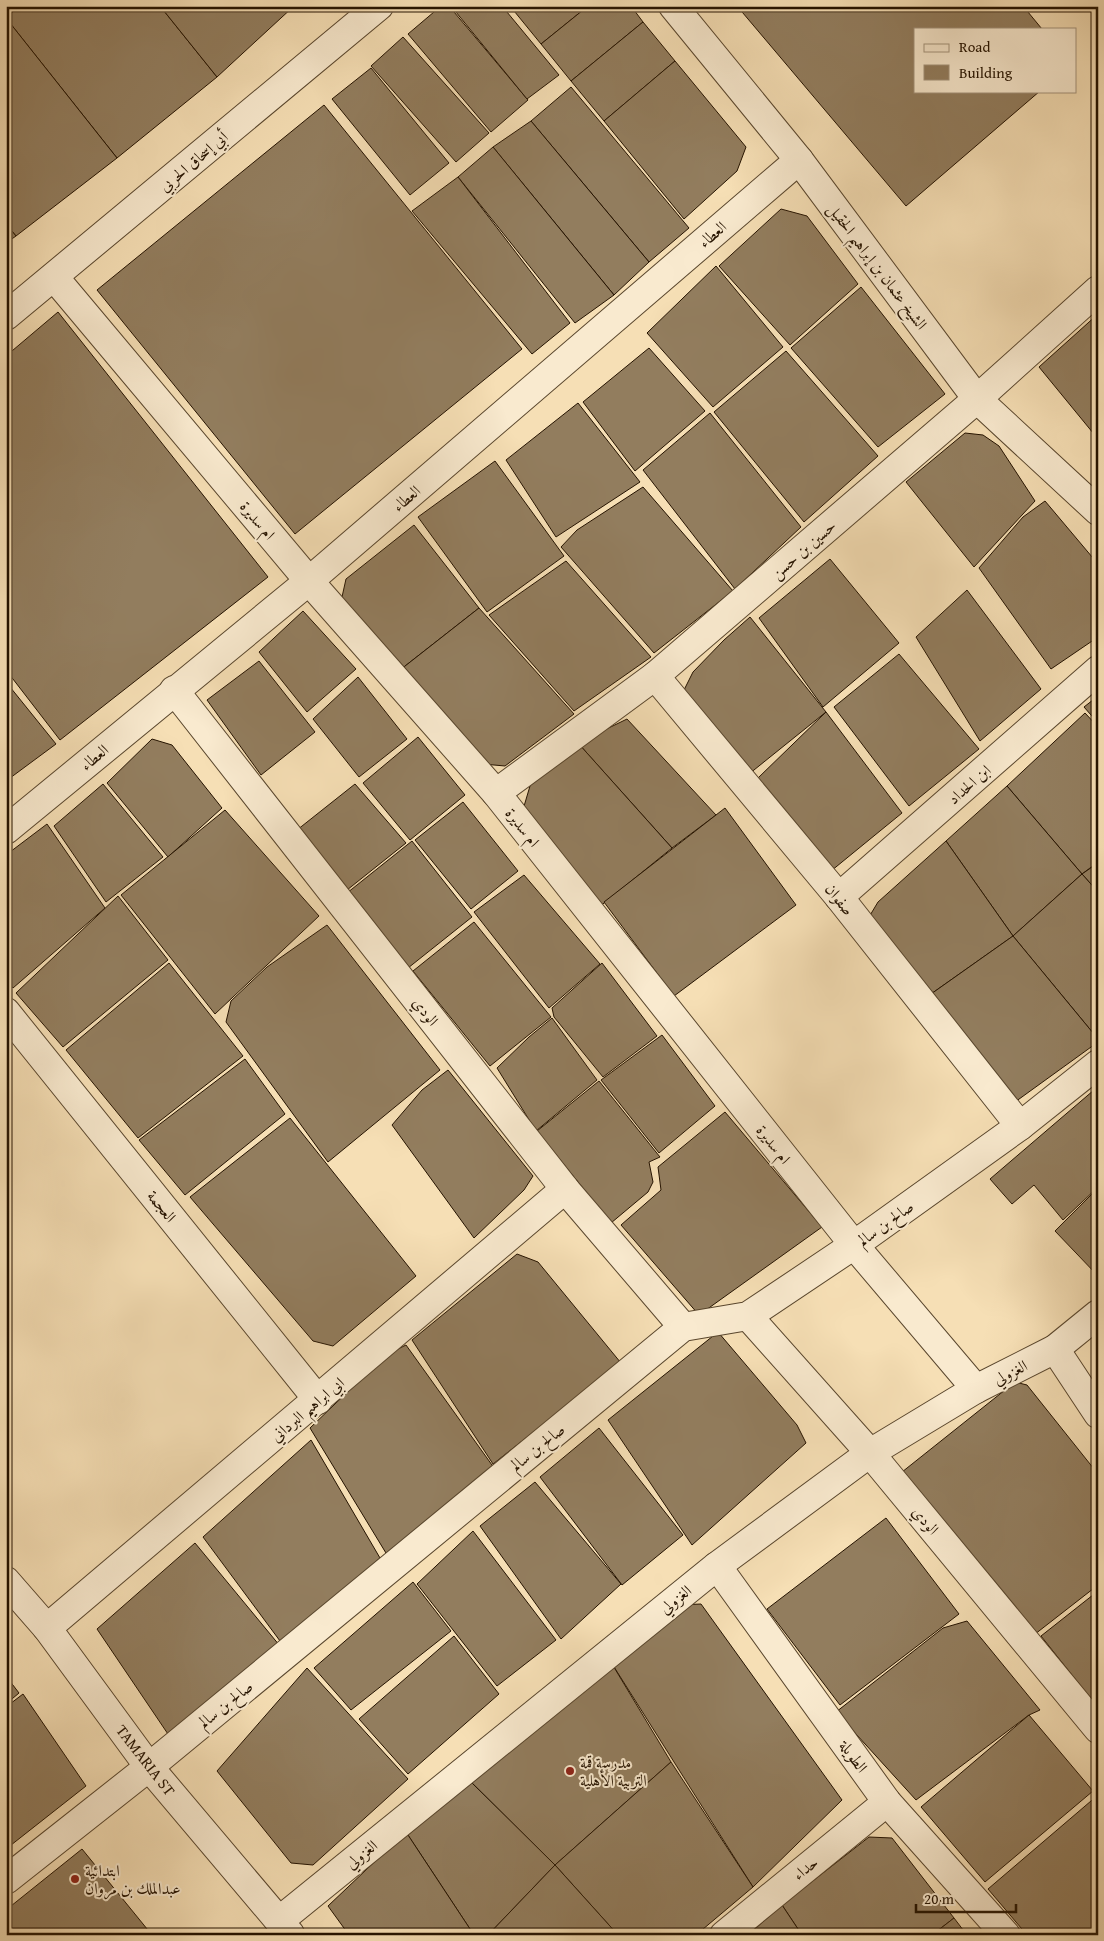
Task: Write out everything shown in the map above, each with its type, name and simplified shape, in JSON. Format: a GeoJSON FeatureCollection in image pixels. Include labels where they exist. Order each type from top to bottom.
{"type":"FeatureCollection","features":[{"type":"Feature","properties":{"kind":"street","name":"أبي إسحاق الحربي"},"geometry":{"type":"LineString","coordinates":[[6,316],[379,6]]}},
{"type":"Feature","properties":{"kind":"street","name":"الشيخ عثمان بن إبراهيم الحقيل"},"geometry":{"type":"LineString","coordinates":[[673,6],[799,160],[977,399],[1098,511]]}},
{"type":"Feature","properties":{"kind":"street","name":"العطاء"},"geometry":{"type":"LineString","coordinates":[[6,830],[309,581],[799,160]]}},
{"type":"Feature","properties":{"kind":"street","name":"ام سديرة"},"geometry":{"type":"LineString","coordinates":[[54,277],[309,581],[496,793],[854,1245],[976,1388]]}},
{"type":"Feature","properties":{"kind":"street","name":"حسين بن حسن"},"geometry":{"type":"LineString","coordinates":[[496,793],[655,676],[977,399],[1098,290]]}},
{"type":"Feature","properties":{"kind":"street","name":"ابن الحداد"},"geometry":{"type":"LineString","coordinates":[[839,897],[1098,670]]}},
{"type":"Feature","properties":{"kind":"street","name":"صفوان"},"geometry":{"type":"LineString","coordinates":[[655,676],[839,897],[1020,1126]]}},
{"type":"Feature","properties":{"kind":"street","name":"الودي"},"geometry":{"type":"LineString","coordinates":[[174,690],[565,1189],[683,1327]]}},
{"type":"Feature","properties":{"kind":"street","name":"العجمة"},"geometry":{"type":"LineString","coordinates":[[6,1012],[318,1400]]}},
{"type":"Feature","properties":{"kind":"street","name":"صالح بن سالم"},"geometry":{"type":"LineString","coordinates":[[6,1880],[149,1767],[683,1327],[748,1316],[854,1245],[1020,1126],[1098,1064]]}},
{"type":"Feature","properties":{"kind":"street","name":"ابي ابراهيم البرداني"},"geometry":{"type":"LineString","coordinates":[[47,1628],[565,1189]]}},
{"type":"Feature","properties":{"kind":"street","name":"الغزولي"},"geometry":{"type":"LineString","coordinates":[[285,1928],[716,1566],[870,1453],[976,1388],[1055,1349],[1098,1314]]}},
{"type":"Feature","properties":{"kind":"street","name":"الودي"},"geometry":{"type":"LineString","coordinates":[[748,1316],[870,1453],[1098,1729]]}},
{"type":"Feature","properties":{"kind":"street"},"geometry":{"type":"LineString","coordinates":[[1055,1349],[1098,1414]]}},
{"type":"Feature","properties":{"kind":"street","name":"الطويلة"},"geometry":{"type":"LineString","coordinates":[[716,1566],[886,1802],[1006,1935]]}},
{"type":"Feature","properties":{"kind":"street","name":"TAMARIA ST"},"geometry":{"type":"LineString","coordinates":[[6,1581],[47,1628],[149,1767],[285,1928]]}},
{"type":"Feature","properties":{"kind":"street","name":"حداء"},"geometry":{"type":"LineString","coordinates":[[724,1935],[886,1802]]}},
{"type":"Feature","properties":{"kind":"building"},"geometry":{"type":"Polygon","coordinates":[[[8,6],[160,6],[217,77],[117,158],[6,18],[8,6]]]}},
{"type":"Feature","properties":{"kind":"building"},"geometry":{"type":"Polygon","coordinates":[[[160,6],[294,6],[217,77],[160,6]]]}},
{"type":"Feature","properties":{"kind":"building"},"geometry":{"type":"Polygon","coordinates":[[[441,6],[449,6],[528,100],[491,132],[408,34],[441,6]]]}},
{"type":"Feature","properties":{"kind":"building"},"geometry":{"type":"Polygon","coordinates":[[[451,6],[502,6],[559,75],[527,99],[451,6]]]}},
{"type":"Feature","properties":{"kind":"building"},"geometry":{"type":"Polygon","coordinates":[[[510,6],[588,6],[541,44],[510,6]]]}},
{"type":"Feature","properties":{"kind":"building"},"geometry":{"type":"Polygon","coordinates":[[[588,6],[631,6],[643,22],[571,81],[541,44],[588,6]]]}},
{"type":"Feature","properties":{"kind":"building"},"geometry":{"type":"Polygon","coordinates":[[[737,6],[1023,6],[1041,28],[914,28],[914,92],[1039,92],[906,206],[737,6]]]}},
{"type":"Feature","properties":{"kind":"building"},"geometry":{"type":"Polygon","coordinates":[[[6,18],[117,158],[16,236],[6,224],[6,18]]]}},
{"type":"Feature","properties":{"kind":"building"},"geometry":{"type":"Polygon","coordinates":[[[643,22],[675,61],[604,121],[571,81],[643,22]]]}},
{"type":"Feature","properties":{"kind":"building"},"geometry":{"type":"Polygon","coordinates":[[[403,37],[489,133],[456,162],[371,66],[403,37]]]}},
{"type":"Feature","properties":{"kind":"building"},"geometry":{"type":"Polygon","coordinates":[[[675,61],[746,147],[737,171],[684,219],[604,121],[675,61]]]}},
{"type":"Feature","properties":{"kind":"building"},"geometry":{"type":"Polygon","coordinates":[[[371,68],[449,163],[410,195],[332,99],[371,68]]]}},
{"type":"Feature","properties":{"kind":"building"},"geometry":{"type":"Polygon","coordinates":[[[571,87],[689,228],[649,262],[531,121],[571,87]]]}},
{"type":"Feature","properties":{"kind":"building"},"geometry":{"type":"Polygon","coordinates":[[[324,105],[522,349],[295,534],[97,290],[324,105]]]}},
{"type":"Feature","properties":{"kind":"building"},"geometry":{"type":"Polygon","coordinates":[[[531,121],[649,262],[614,295],[493,147],[531,121]]]}},
{"type":"Feature","properties":{"kind":"building"},"geometry":{"type":"Polygon","coordinates":[[[493,147],[614,295],[575,323],[458,177],[493,147]]]}},
{"type":"Feature","properties":{"kind":"building"},"geometry":{"type":"Polygon","coordinates":[[[458,177],[570,323],[532,354],[412,211],[458,177]]]}},
{"type":"Feature","properties":{"kind":"building"},"geometry":{"type":"Polygon","coordinates":[[[781,209],[807,216],[858,284],[790,345],[719,266],[781,209]]]}},
{"type":"Feature","properties":{"kind":"building"},"geometry":{"type":"Polygon","coordinates":[[[6,224],[16,236],[6,243],[6,224]]]}},
{"type":"Feature","properties":{"kind":"building"},"geometry":{"type":"Polygon","coordinates":[[[716,266],[783,347],[713,407],[647,333],[716,266]]]}},
{"type":"Feature","properties":{"kind":"building"},"geometry":{"type":"Polygon","coordinates":[[[861,287],[945,394],[878,447],[791,348],[861,287]]]}},
{"type":"Feature","properties":{"kind":"building"},"geometry":{"type":"Polygon","coordinates":[[[58,312],[268,577],[60,740],[6,670],[6,356],[58,312]]]}},
{"type":"Feature","properties":{"kind":"building"},"geometry":{"type":"Polygon","coordinates":[[[1098,314],[1098,439],[1039,367],[1098,314]]]}},
{"type":"Feature","properties":{"kind":"building"},"geometry":{"type":"Polygon","coordinates":[[[649,348],[705,411],[635,471],[583,402],[649,348]]]}},
{"type":"Feature","properties":{"kind":"building"},"geometry":{"type":"Polygon","coordinates":[[[786,351],[878,456],[804,522],[714,412],[786,351]]]}},
{"type":"Feature","properties":{"kind":"building"},"geometry":{"type":"Polygon","coordinates":[[[578,403],[640,482],[556,537],[506,460],[578,403]]]}},
{"type":"Feature","properties":{"kind":"building"},"geometry":{"type":"Polygon","coordinates":[[[710,413],[801,527],[735,589],[643,470],[710,413]]]}},
{"type":"Feature","properties":{"kind":"building"},"geometry":{"type":"Polygon","coordinates":[[[965,433],[983,435],[999,446],[1035,501],[974,567],[906,482],[965,433]]]}},
{"type":"Feature","properties":{"kind":"building"},"geometry":{"type":"Polygon","coordinates":[[[495,461],[564,556],[487,612],[418,517],[495,461]]]}},
{"type":"Feature","properties":{"kind":"building"},"geometry":{"type":"Polygon","coordinates":[[[643,487],[733,591],[654,653],[561,547],[577,530],[643,487]]]}},
{"type":"Feature","properties":{"kind":"building"},"geometry":{"type":"Polygon","coordinates":[[[1045,501],[1098,564],[1098,637],[1051,669],[979,568],[1023,517],[1045,501]]]}},
{"type":"Feature","properties":{"kind":"building"},"geometry":{"type":"Polygon","coordinates":[[[414,525],[479,608],[400,670],[342,597],[346,579],[414,525]]]}},
{"type":"Feature","properties":{"kind":"building"},"geometry":{"type":"Polygon","coordinates":[[[830,559],[899,643],[823,707],[759,618],[830,559]]]}},
{"type":"Feature","properties":{"kind":"building"},"geometry":{"type":"Polygon","coordinates":[[[566,561],[651,657],[574,711],[489,615],[566,561]]]}},
{"type":"Feature","properties":{"kind":"building"},"geometry":{"type":"Polygon","coordinates":[[[967,590],[1041,689],[980,741],[916,637],[967,590]]]}},
{"type":"Feature","properties":{"kind":"building"},"geometry":{"type":"Polygon","coordinates":[[[479,608],[574,714],[505,766],[483,764],[400,670],[479,608]]]}},
{"type":"Feature","properties":{"kind":"building"},"geometry":{"type":"Polygon","coordinates":[[[303,611],[356,669],[307,712],[259,652],[303,611]]]}},
{"type":"Feature","properties":{"kind":"building"},"geometry":{"type":"Polygon","coordinates":[[[750,617],[826,712],[749,774],[684,690],[693,672],[724,640],[750,617]]]}},
{"type":"Feature","properties":{"kind":"building"},"geometry":{"type":"Polygon","coordinates":[[[899,654],[979,749],[909,806],[834,707],[899,654]]]}},
{"type":"Feature","properties":{"kind":"building"},"geometry":{"type":"Polygon","coordinates":[[[259,661],[315,732],[261,775],[207,700],[259,661]]]}},
{"type":"Feature","properties":{"kind":"building"},"geometry":{"type":"Polygon","coordinates":[[[358,677],[407,739],[359,777],[313,719],[358,677]]]}},
{"type":"Feature","properties":{"kind":"building"},"geometry":{"type":"Polygon","coordinates":[[[6,682],[56,744],[6,781],[6,682]]]}},
{"type":"Feature","properties":{"kind":"building"},"geometry":{"type":"Polygon","coordinates":[[[1098,696],[1098,723],[1084,707],[1098,696]]]}},
{"type":"Feature","properties":{"kind":"building"},"geometry":{"type":"Polygon","coordinates":[[[826,712],[902,813],[831,871],[758,778],[826,712]]]}},
{"type":"Feature","properties":{"kind":"building"},"geometry":{"type":"Polygon","coordinates":[[[1085,713],[1098,727],[1098,862],[1082,874],[1007,786],[1085,713]]]}},
{"type":"Feature","properties":{"kind":"building"},"geometry":{"type":"Polygon","coordinates":[[[627,719],[716,815],[672,848],[578,743],[627,719]]]}},
{"type":"Feature","properties":{"kind":"building"},"geometry":{"type":"Polygon","coordinates":[[[418,737],[465,795],[410,840],[363,783],[418,737]]]}},
{"type":"Feature","properties":{"kind":"building"},"geometry":{"type":"Polygon","coordinates":[[[152,739],[172,745],[222,808],[168,857],[107,783],[152,739]]]}},
{"type":"Feature","properties":{"kind":"building"},"geometry":{"type":"Polygon","coordinates":[[[578,743],[672,848],[598,908],[522,813],[530,786],[554,762],[578,743]]]}},
{"type":"Feature","properties":{"kind":"building"},"geometry":{"type":"Polygon","coordinates":[[[103,784],[163,857],[106,902],[54,826],[103,784]]]}},
{"type":"Feature","properties":{"kind":"building"},"geometry":{"type":"Polygon","coordinates":[[[355,784],[406,843],[347,890],[297,830],[355,784]]]}},
{"type":"Feature","properties":{"kind":"building"},"geometry":{"type":"Polygon","coordinates":[[[1007,786],[1082,874],[1013,936],[946,841],[1007,786]]]}},
{"type":"Feature","properties":{"kind":"building"},"geometry":{"type":"Polygon","coordinates":[[[463,802],[518,871],[471,909],[415,840],[463,802]]]}},
{"type":"Feature","properties":{"kind":"building"},"geometry":{"type":"Polygon","coordinates":[[[725,808],[796,905],[674,996],[604,902],[725,808]]]}},
{"type":"Feature","properties":{"kind":"building"},"geometry":{"type":"Polygon","coordinates":[[[225,810],[319,916],[215,1014],[121,895],[225,810]]]}},
{"type":"Feature","properties":{"kind":"building"},"geometry":{"type":"Polygon","coordinates":[[[47,824],[105,908],[13,988],[6,980],[6,855],[47,824]]]}},
{"type":"Feature","properties":{"kind":"building"},"geometry":{"type":"Polygon","coordinates":[[[412,841],[472,917],[408,968],[347,893],[412,841]]]}},
{"type":"Feature","properties":{"kind":"building"},"geometry":{"type":"Polygon","coordinates":[[[946,841],[1013,936],[931,994],[869,917],[878,902],[946,841]]]}},
{"type":"Feature","properties":{"kind":"building"},"geometry":{"type":"Polygon","coordinates":[[[1098,863],[1098,892],[1082,874],[1098,863]]]}},
{"type":"Feature","properties":{"kind":"building"},"geometry":{"type":"Polygon","coordinates":[[[1082,874],[1098,892],[1098,1039],[1013,936],[1082,874]]]}},
{"type":"Feature","properties":{"kind":"building"},"geometry":{"type":"Polygon","coordinates":[[[524,875],[600,964],[549,1008],[474,912],[524,875]]]}},
{"type":"Feature","properties":{"kind":"building"},"geometry":{"type":"Polygon","coordinates":[[[118,896],[168,960],[63,1047],[16,993],[118,896]]]}},
{"type":"Feature","properties":{"kind":"building"},"geometry":{"type":"Polygon","coordinates":[[[474,922],[551,1017],[490,1066],[413,971],[474,922]]]}},
{"type":"Feature","properties":{"kind":"building"},"geometry":{"type":"Polygon","coordinates":[[[327,925],[440,1070],[328,1162],[226,1022],[231,1001],[267,967],[327,925]]]}},
{"type":"Feature","properties":{"kind":"building"},"geometry":{"type":"Polygon","coordinates":[[[1013,936],[1098,1039],[1098,1042],[1015,1102],[931,994],[1013,936]]]}},
{"type":"Feature","properties":{"kind":"building"},"geometry":{"type":"Polygon","coordinates":[[[169,963],[243,1056],[138,1138],[66,1050],[169,963]]]}},
{"type":"Feature","properties":{"kind":"building"},"geometry":{"type":"Polygon","coordinates":[[[602,963],[657,1036],[603,1077],[554,1017],[552,1008],[602,963]]]}},
{"type":"Feature","properties":{"kind":"building"},"geometry":{"type":"Polygon","coordinates":[[[552,1018],[597,1080],[536,1131],[497,1068],[552,1018]]]}},
{"type":"Feature","properties":{"kind":"building"},"geometry":{"type":"Polygon","coordinates":[[[662,1035],[715,1106],[659,1153],[601,1080],[662,1035]]]}},
{"type":"Feature","properties":{"kind":"building"},"geometry":{"type":"Polygon","coordinates":[[[245,1059],[285,1114],[185,1195],[139,1140],[245,1059]]]}},
{"type":"Feature","properties":{"kind":"building"},"geometry":{"type":"Polygon","coordinates":[[[448,1070],[533,1176],[524,1190],[474,1238],[392,1125],[422,1090],[448,1070]]]}},
{"type":"Feature","properties":{"kind":"building"},"geometry":{"type":"Polygon","coordinates":[[[599,1081],[660,1157],[649,1162],[653,1182],[648,1192],[611,1223],[537,1131],[599,1081]]]}},
{"type":"Feature","properties":{"kind":"building"},"geometry":{"type":"Polygon","coordinates":[[[1094,1090],[1098,1097],[1098,1187],[1063,1220],[1034,1185],[1012,1204],[990,1179],[1094,1090]]]}},
{"type":"Feature","properties":{"kind":"building"},"geometry":{"type":"Polygon","coordinates":[[[725,1112],[822,1227],[699,1315],[621,1225],[661,1190],[658,1167],[725,1112]]]}},
{"type":"Feature","properties":{"kind":"building"},"geometry":{"type":"Polygon","coordinates":[[[290,1118],[416,1276],[333,1346],[313,1341],[190,1197],[290,1118]]]}},
{"type":"Feature","properties":{"kind":"building"},"geometry":{"type":"Polygon","coordinates":[[[1098,1188],[1098,1276],[1055,1231],[1098,1188]]]}},
{"type":"Feature","properties":{"kind":"building"},"geometry":{"type":"Polygon","coordinates":[[[517,1254],[538,1262],[621,1363],[493,1464],[412,1340],[517,1254]]]}},
{"type":"Feature","properties":{"kind":"building"},"geometry":{"type":"Polygon","coordinates":[[[718,1332],[797,1425],[806,1443],[692,1545],[608,1420],[718,1332]]]}},
{"type":"Feature","properties":{"kind":"building"},"geometry":{"type":"Polygon","coordinates":[[[406,1345],[497,1472],[389,1558],[310,1428],[386,1355],[406,1345]]]}},
{"type":"Feature","properties":{"kind":"building"},"geometry":{"type":"Polygon","coordinates":[[[1015,1382],[1027,1385],[1098,1474],[1098,1585],[1030,1638],[897,1476],[1015,1382]]]}},
{"type":"Feature","properties":{"kind":"building"},"geometry":{"type":"Polygon","coordinates":[[[599,1428],[683,1535],[622,1585],[540,1477],[599,1428]]]}},
{"type":"Feature","properties":{"kind":"building"},"geometry":{"type":"Polygon","coordinates":[[[311,1440],[380,1558],[283,1645],[203,1537],[311,1440]]]}},
{"type":"Feature","properties":{"kind":"building"},"geometry":{"type":"Polygon","coordinates":[[[535,1482],[621,1584],[561,1639],[480,1526],[535,1482]]]}},
{"type":"Feature","properties":{"kind":"building"},"geometry":{"type":"Polygon","coordinates":[[[886,1518],[959,1614],[840,1705],[767,1609],[886,1518]]]}},
{"type":"Feature","properties":{"kind":"building"},"geometry":{"type":"Polygon","coordinates":[[[473,1531],[556,1640],[497,1686],[417,1584],[473,1531]]]}},
{"type":"Feature","properties":{"kind":"building"},"geometry":{"type":"Polygon","coordinates":[[[195,1543],[280,1646],[172,1740],[97,1629],[195,1543]]]}},
{"type":"Feature","properties":{"kind":"building"},"geometry":{"type":"Polygon","coordinates":[[[413,1582],[451,1631],[351,1710],[314,1668],[413,1582]]]}},
{"type":"Feature","properties":{"kind":"building"},"geometry":{"type":"Polygon","coordinates":[[[1098,1591],[1098,1694],[1091,1699],[1041,1636],[1098,1591]]]}},
{"type":"Feature","properties":{"kind":"building"},"geometry":{"type":"Polygon","coordinates":[[[701,1604],[842,1800],[753,1887],[609,1659],[678,1605],[701,1604]]]}},
{"type":"Feature","properties":{"kind":"building"},"geometry":{"type":"Polygon","coordinates":[[[967,1621],[1040,1710],[1029,1715],[916,1800],[836,1712],[943,1628],[967,1621]]]}},
{"type":"Feature","properties":{"kind":"building"},"geometry":{"type":"Polygon","coordinates":[[[454,1636],[499,1694],[408,1774],[359,1719],[454,1636]]]}},
{"type":"Feature","properties":{"kind":"building","name":"مدرسة قمة التربية الأهلية"},"geometry":{"type":"Polygon","coordinates":[[[609,1659],[671,1762],[555,1865],[468,1779],[609,1659]]]}},
{"type":"Feature","properties":{"kind":"building"},"geometry":{"type":"Polygon","coordinates":[[[307,1668],[408,1779],[313,1865],[291,1863],[217,1771],[307,1668]]]}},
{"type":"Feature","properties":{"kind":"building"},"geometry":{"type":"Polygon","coordinates":[[[6,1676],[19,1693],[6,1704],[6,1676]]]}},
{"type":"Feature","properties":{"kind":"building"},"geometry":{"type":"Polygon","coordinates":[[[23,1694],[86,1786],[6,1849],[6,1707],[23,1694]]]}},
{"type":"Feature","properties":{"kind":"building"},"geometry":{"type":"Polygon","coordinates":[[[1029,1715],[1093,1791],[985,1882],[921,1807],[1029,1715]]]}},
{"type":"Feature","properties":{"kind":"building"},"geometry":{"type":"Polygon","coordinates":[[[671,1762],[753,1887],[696,1935],[618,1935],[555,1865],[671,1762]]]}},
{"type":"Feature","properties":{"kind":"building"},"geometry":{"type":"Polygon","coordinates":[[[468,1779],[555,1865],[488,1935],[474,1935],[406,1832],[468,1779]]]}},
{"type":"Feature","properties":{"kind":"building"},"geometry":{"type":"Polygon","coordinates":[[[1098,1795],[1098,1935],[1027,1935],[988,1889],[1098,1795]]]}},
{"type":"Feature","properties":{"kind":"building"},"geometry":{"type":"Polygon","coordinates":[[[406,1832],[474,1935],[349,1935],[328,1906],[406,1832]]]}},
{"type":"Feature","properties":{"kind":"building"},"geometry":{"type":"Polygon","coordinates":[[[869,1837],[892,1838],[954,1918],[932,1935],[802,1935],[782,1905],[869,1837]]]}},
{"type":"Feature","properties":{"kind":"building","name":"ابتدائية عبدالملك بن مروان"},"geometry":{"type":"Polygon","coordinates":[[[82,1849],[152,1935],[6,1935],[6,1910],[82,1849]]]}},
{"type":"Feature","properties":{"kind":"building"},"geometry":{"type":"Polygon","coordinates":[[[555,1865],[618,1935],[488,1935],[555,1865]]]}},
{"type":"Feature","properties":{"kind":"building"},"geometry":{"type":"Polygon","coordinates":[[[782,1905],[802,1935],[748,1935],[782,1905]]]}},
{"type":"Feature","properties":{"kind":"building"},"geometry":{"type":"Polygon","coordinates":[[[954,1918],[967,1935],[932,1935],[954,1918]]]}},
{"type":"Feature","properties":{"kind":"place","name":"مدرسة قمة التربية الأهلية"},"geometry":{"type":"Point","coordinates":[570,1771]}},
{"type":"Feature","properties":{"kind":"place","name":"ابتدائية عبدالملك بن مروان"},"geometry":{"type":"Point","coordinates":[75,1879]}}]}
